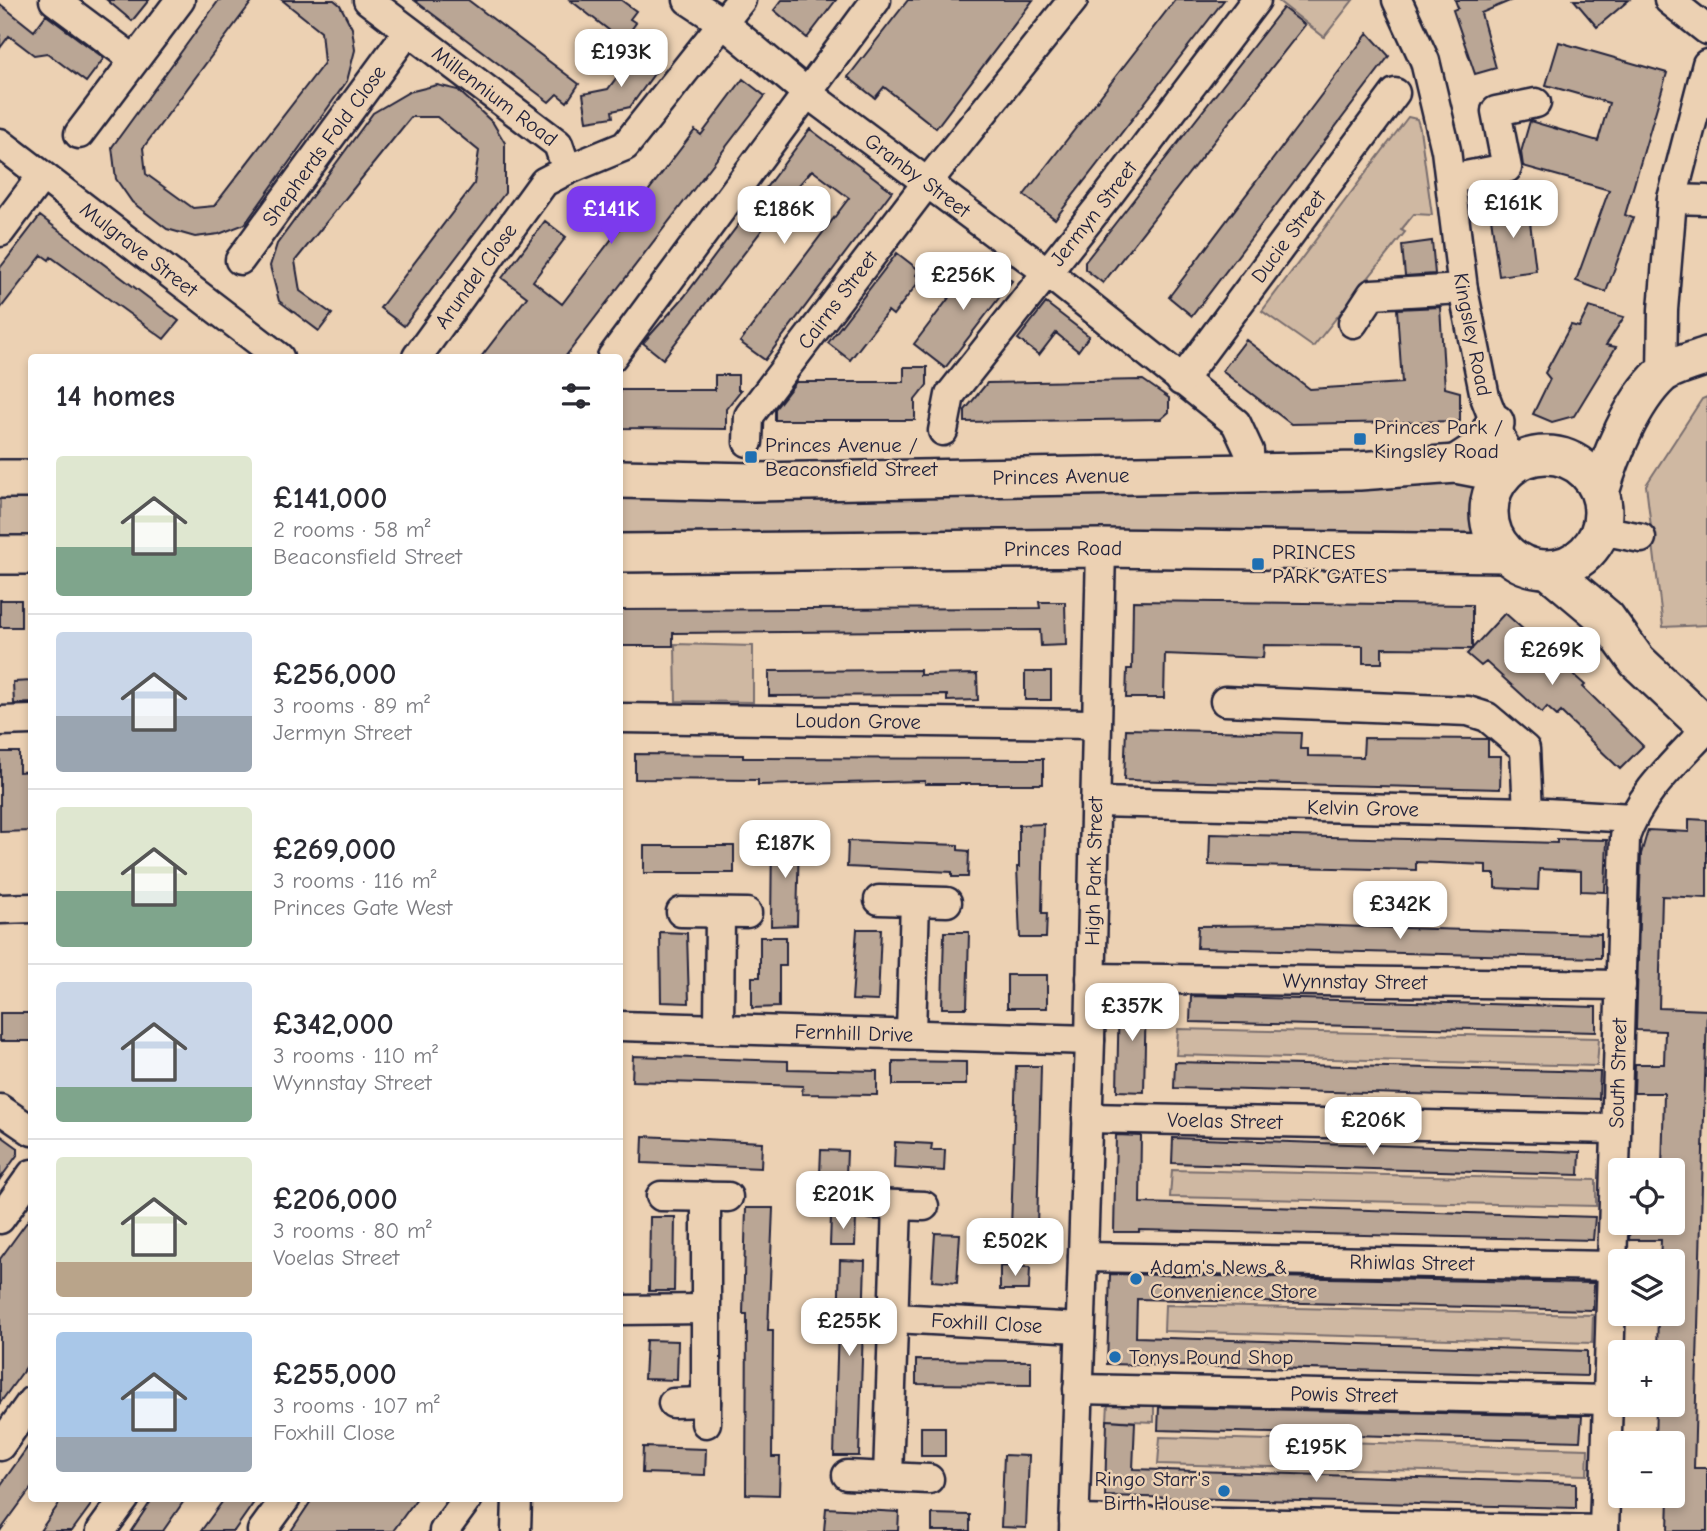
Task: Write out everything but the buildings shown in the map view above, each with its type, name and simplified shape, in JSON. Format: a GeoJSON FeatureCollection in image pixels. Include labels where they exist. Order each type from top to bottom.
{"type":"FeatureCollection","features":[{"type":"Feature","properties":{"kind":"main road"},"geometry":{"type":"LineString","coordinates":[[1600,492],[1610,458],[1629,420],[1662,374],[1707,356]]}},
{"type":"Feature","properties":{"kind":"main road"},"geometry":{"type":"LineString","coordinates":[[1566,459],[1629,420]]}},
{"type":"Feature","properties":{"kind":"main road"},"geometry":{"type":"LineString","coordinates":[[1456,464],[1482,447],[1495,423]]}},
{"type":"Feature","properties":{"kind":"main road"},"geometry":{"type":"LineString","coordinates":[[1596,538],[1573,563],[1549,570],[1519,564],[1505,554],[1494,537],[1488,518],[1494,487],[1507,469],[1540,455],[1566,459],[1591,475],[1600,492],[1603,511],[1596,538],[1606,618]]}},
{"type":"Feature","properties":{"kind":"main road","name":"Princes Avenue"},"geometry":{"type":"LineString","coordinates":[[623,479],[752,482],[1359,471],[1456,464],[1507,469]]}},
{"type":"Feature","properties":{"kind":"main road"},"geometry":{"type":"LineString","coordinates":[[0,479],[28,479]]}},
{"type":"Feature","properties":{"kind":"main road","name":"Princes Road"},"geometry":{"type":"LineString","coordinates":[[623,553],[1101,548],[1505,554]]}},
{"type":"Feature","properties":{"kind":"main road"},"geometry":{"type":"LineString","coordinates":[[0,555],[28,555]]}},
{"type":"Feature","properties":{"kind":"main road"},"geometry":{"type":"LineString","coordinates":[[1549,570],[1606,618],[1637,661],[1707,727]]}},
{"type":"Feature","properties":{"kind":"street"},"geometry":{"type":"LineString","coordinates":[[54,0],[133,60]]}},
{"type":"Feature","properties":{"kind":"street"},"geometry":{"type":"LineString","coordinates":[[79,134],[180,0]]}},
{"type":"Feature","properties":{"kind":"street","name":"Millennium Road"},"geometry":{"type":"LineString","coordinates":[[368,0],[558,144],[567,170],[625,146],[741,0]]}},
{"type":"Feature","properties":{"kind":"street","name":"Granby Street"},"geometry":{"type":"LineString","coordinates":[[688,0],[723,23],[807,93],[1046,272],[1237,424],[1249,451],[1251,472]]}},
{"type":"Feature","properties":{"kind":"street"},"geometry":{"type":"LineString","coordinates":[[614,354],[876,0]]}},
{"type":"Feature","properties":{"kind":"street","name":"Cairns Street"},"geometry":{"type":"LineString","coordinates":[[748,442],[749,416],[926,184],[1073,0]]}},
{"type":"Feature","properties":{"kind":"street","name":"Jermyn Street"},"geometry":{"type":"LineString","coordinates":[[943,430],[950,395],[1256,0]]}},
{"type":"Feature","properties":{"kind":"street","name":"Kingsley Road"},"geometry":{"type":"LineString","coordinates":[[1397,0],[1425,61],[1450,179],[1464,289],[1485,397],[1507,469]]}},
{"type":"Feature","properties":{"kind":"street"},"geometry":{"type":"LineString","coordinates":[[1669,0],[1707,30]]}},
{"type":"Feature","properties":{"kind":"street","name":"Shepherds Fold Close"},"geometry":{"type":"LineString","coordinates":[[240,260],[408,31]]}},
{"type":"Feature","properties":{"kind":"street"},"geometry":{"type":"LineString","coordinates":[[1662,374],[1662,310],[1672,199],[1707,64]]}},
{"type":"Feature","properties":{"kind":"street","name":"Ducie Street"},"geometry":{"type":"LineString","coordinates":[[1181,381],[1395,93]]}},
{"type":"Feature","properties":{"kind":"street"},"geometry":{"type":"LineString","coordinates":[[1450,179],[1507,168],[1496,111],[1536,103]]}},
{"type":"Feature","properties":{"kind":"street","name":"Mulgrave Street"},"geometry":{"type":"LineString","coordinates":[[0,143],[275,354]]}},
{"type":"Feature","properties":{"kind":"street","name":"Arundel Close"},"geometry":{"type":"LineString","coordinates":[[419,354],[544,182],[567,170]]}},
{"type":"Feature","properties":{"kind":"street"},"geometry":{"type":"LineString","coordinates":[[0,232],[42,176]]}},
{"type":"Feature","properties":{"kind":"street"},"geometry":{"type":"LineString","coordinates":[[1672,199],[1707,200]]}},
{"type":"Feature","properties":{"kind":"street"},"geometry":{"type":"LineString","coordinates":[[1353,323],[1372,294],[1464,289]]}},
{"type":"Feature","properties":{"kind":"street"},"geometry":{"type":"LineString","coordinates":[[1596,538],[1641,538]]}},
{"type":"Feature","properties":{"kind":"street","name":"High Park Street"},"geometry":{"type":"LineString","coordinates":[[1074,1525],[1090,1040],[1101,548]]}},
{"type":"Feature","properties":{"kind":"street"},"geometry":{"type":"LineString","coordinates":[[1225,701],[1478,712],[1525,749],[1528,812]]}},
{"type":"Feature","properties":{"kind":"street","name":"Loudon Grove"},"geometry":{"type":"LineString","coordinates":[[623,718],[1095,724]]}},
{"type":"Feature","properties":{"kind":"street"},"geometry":{"type":"LineString","coordinates":[[0,721],[28,720]]}},
{"type":"Feature","properties":{"kind":"street","name":"South Street"},"geometry":{"type":"LineString","coordinates":[[1613,1249],[1625,837],[1632,818],[1646,796],[1707,727]]}},
{"type":"Feature","properties":{"kind":"street","name":"Kelvin Grove"},"geometry":{"type":"LineString","coordinates":[[1095,802],[1528,812],[1632,818]]}},
{"type":"Feature","properties":{"kind":"street"},"geometry":{"type":"LineString","coordinates":[[879,900],[947,902]]}},
{"type":"Feature","properties":{"kind":"street"},"geometry":{"type":"LineString","coordinates":[[911,1032],[915,901]]}},
{"type":"Feature","properties":{"kind":"street"},"geometry":{"type":"LineString","coordinates":[[0,909],[28,908]]}},
{"type":"Feature","properties":{"kind":"street"},"geometry":{"type":"LineString","coordinates":[[681,912],[733,913],[719,1029]]}},
{"type":"Feature","properties":{"kind":"street","name":"Wynnstay Street"},"geometry":{"type":"LineString","coordinates":[[1091,978],[1620,985]]}},
{"type":"Feature","properties":{"kind":"street","name":"Fernhill Drive"},"geometry":{"type":"LineString","coordinates":[[623,1026],[911,1032],[1090,1040]]}},
{"type":"Feature","properties":{"kind":"street"},"geometry":{"type":"LineString","coordinates":[[0,1110],[28,1128]]}},
{"type":"Feature","properties":{"kind":"street","name":"Voelas Street"},"geometry":{"type":"LineString","coordinates":[[1087,1118],[1616,1129]]}},
{"type":"Feature","properties":{"kind":"street"},"geometry":{"type":"LineString","coordinates":[[0,1219],[28,1180]]}},
{"type":"Feature","properties":{"kind":"street"},"geometry":{"type":"LineString","coordinates":[[661,1196],[717,1196],[705,1309],[706,1413],[673,1403]]}},
{"type":"Feature","properties":{"kind":"street"},"geometry":{"type":"LineString","coordinates":[[888,1477],[898,1205]]}},
{"type":"Feature","properties":{"kind":"street","name":"Rhiwlas Street"},"geometry":{"type":"LineString","coordinates":[[1083,1256],[1608,1266]]}},
{"type":"Feature","properties":{"kind":"street"},"geometry":{"type":"LineString","coordinates":[[623,1310],[705,1309]]}},
{"type":"Feature","properties":{"kind":"street","name":"Foxhill Close"},"geometry":{"type":"LineString","coordinates":[[894,1318],[1080,1328]]}},
{"type":"Feature","properties":{"kind":"street","name":"Powis Street"},"geometry":{"type":"LineString","coordinates":[[1078,1389],[1608,1400]]}},
{"type":"Feature","properties":{"kind":"street","name":"South Street"},"geometry":{"type":"LineString","coordinates":[[1604,1531],[1608,1400]]}},
{"type":"Feature","properties":{"kind":"street"},"geometry":{"type":"LineString","coordinates":[[0,1446],[28,1407]]}},
{"type":"Feature","properties":{"kind":"street"},"geometry":{"type":"LineString","coordinates":[[847,1475],[929,1479]]}},
{"type":"Feature","properties":{"kind":"street"},"geometry":{"type":"LineString","coordinates":[[101,1531],[122,1502]]}},
{"type":"Feature","properties":{"kind":"street"},"geometry":{"type":"LineString","coordinates":[[262,1531],[283,1502]]}},
{"type":"Feature","properties":{"kind":"street"},"geometry":{"type":"LineString","coordinates":[[444,1531],[465,1502]]}},
{"type":"Feature","properties":{"kind":"street"},"geometry":{"type":"LineString","coordinates":[[516,1531],[517,1502]]}},
{"type":"Feature","properties":{"kind":"street"},"geometry":{"type":"LineString","coordinates":[[1074,1525],[1604,1531]]}},
{"type":"Feature","properties":{"kind":"shaded area"},"geometry":{"type":"Polygon","coordinates":[[[1277,0],[1353,0],[1324,37],[1277,0]]]}},
{"type":"Feature","properties":{"kind":"shaded area"},"geometry":{"type":"Polygon","coordinates":[[[1408,117],[1417,119],[1420,129],[1432,215],[1414,214],[1401,230],[1405,232],[1313,347],[1262,311],[1408,117]]]}},
{"type":"Feature","properties":{"kind":"shaded area"},"geometry":{"type":"Polygon","coordinates":[[[1707,397],[1707,625],[1663,627],[1646,485],[1702,399],[1707,397]]]}},
{"type":"Feature","properties":{"kind":"shaded area"},"geometry":{"type":"Polygon","coordinates":[[[1359,471],[1494,487],[1488,518],[1494,537],[623,553],[623,479],[1359,471]]]}},
{"type":"Feature","properties":{"kind":"shaded area"},"geometry":{"type":"Polygon","coordinates":[[[0,479],[28,479],[28,555],[0,555],[0,479]]]}},
{"type":"Feature","properties":{"kind":"shaded area"},"geometry":{"type":"Polygon","coordinates":[[[675,644],[753,646],[753,702],[676,701],[675,644]]]}},
{"type":"Feature","properties":{"kind":"shaded area"},"geometry":{"type":"Polygon","coordinates":[[[1178,1029],[1599,1038],[1597,1066],[1176,1055],[1178,1029]]]}},
{"type":"Feature","properties":{"kind":"shaded area"},"geometry":{"type":"Polygon","coordinates":[[[1172,1170],[1596,1180],[1596,1206],[1170,1197],[1172,1170]]]}},
{"type":"Feature","properties":{"kind":"shaded area"},"geometry":{"type":"Polygon","coordinates":[[[1165,1305],[1593,1315],[1592,1343],[1164,1331],[1165,1305]]]}},
{"type":"Feature","properties":{"kind":"shaded area"},"geometry":{"type":"Polygon","coordinates":[[[1108,1404],[1154,1406],[1154,1422],[1107,1420],[1108,1404]]]}},
{"type":"Feature","properties":{"kind":"shaded area"},"geometry":{"type":"Polygon","coordinates":[[[1160,1437],[1588,1449],[1587,1475],[1158,1464],[1160,1437]]]}},
{"type":"Feature","properties":{"kind":"place","name":"Princes Park / Kingsley Road"},"geometry":{"type":"Point","coordinates":[1360,439]}},
{"type":"Feature","properties":{"kind":"place","name":"Princes Avenue / Beaconsfield Street"},"geometry":{"type":"Point","coordinates":[751,457]}},
{"type":"Feature","properties":{"kind":"place","name":"PRINCES PARK GATES"},"geometry":{"type":"Point","coordinates":[1258,564]}},
{"type":"Feature","properties":{"kind":"place","name":"Adam's News & Convenience Store"},"geometry":{"type":"Point","coordinates":[1136,1279]}},
{"type":"Feature","properties":{"kind":"place","name":"Tonys Pound Shop"},"geometry":{"type":"Point","coordinates":[1115,1357]}},
{"type":"Feature","properties":{"kind":"place","name":"Ringo Starr's Birth House"},"geometry":{"type":"Point","coordinates":[1224,1491]}}]}
